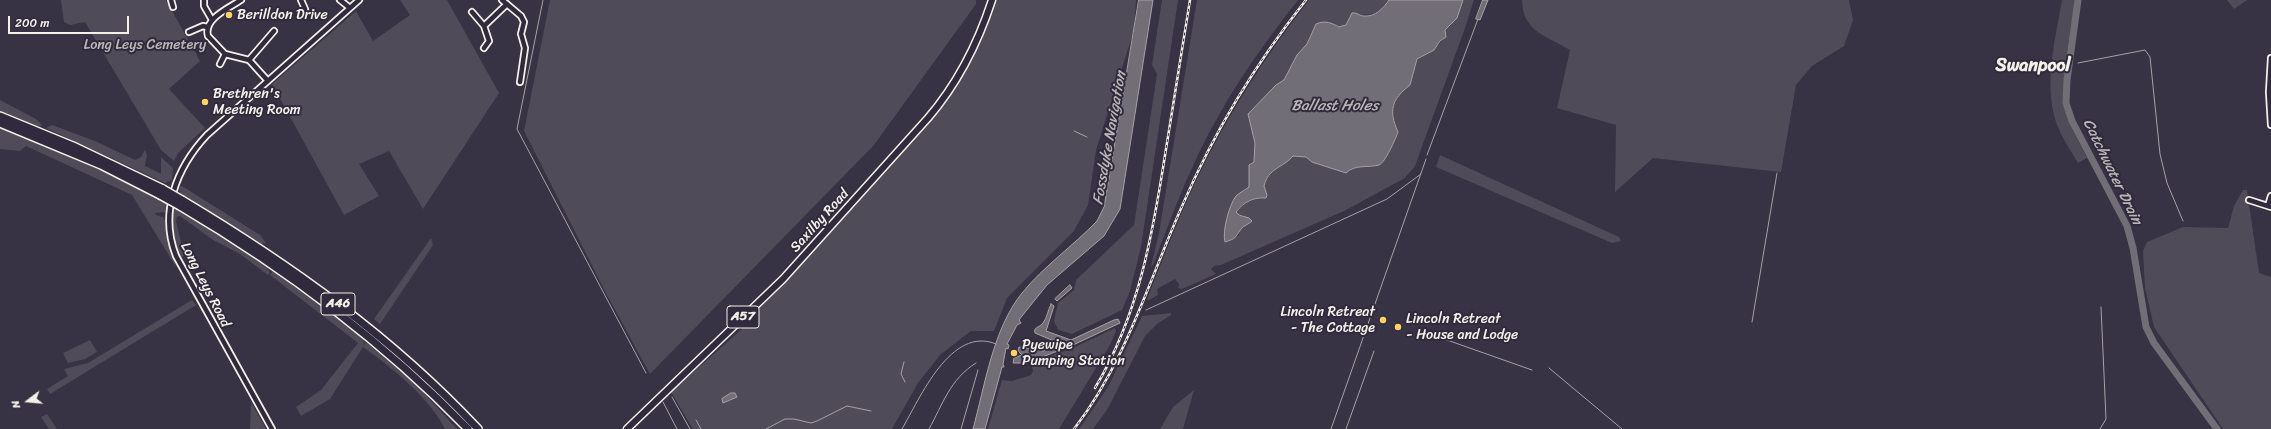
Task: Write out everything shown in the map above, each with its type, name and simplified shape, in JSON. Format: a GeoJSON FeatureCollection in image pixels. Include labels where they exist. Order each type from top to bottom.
{"type":"FeatureCollection","features":[{"type":"Feature","properties":{"kind":"highway","name":"A46"},"geometry":{"type":"LineString","coordinates":[[0,116],[73,146],[161,192],[263,250],[320,290],[393,348],[478,429]]}},
{"type":"Feature","properties":{"kind":"highway","name":"A46"},"geometry":{"type":"LineString","coordinates":[[0,123],[161,192]]}},
{"type":"Feature","properties":{"kind":"highway","name":"A46"},"geometry":{"type":"LineString","coordinates":[[181,203],[265,259],[345,318],[421,382],[468,429]]}},
{"type":"Feature","properties":{"kind":"main road","name":"Saxilby Road"},"geometry":{"type":"LineString","coordinates":[[627,429],[783,279],[932,114],[966,65],[992,0]]}},
{"type":"Feature","properties":{"kind":"street"},"geometry":{"type":"LineString","coordinates":[[171,0],[173,7]]}},
{"type":"Feature","properties":{"kind":"street"},"geometry":{"type":"LineString","coordinates":[[204,0],[204,6],[212,20]]}},
{"type":"Feature","properties":{"kind":"street"},"geometry":{"type":"LineString","coordinates":[[241,0],[212,20],[207,27],[209,40],[224,54],[249,60],[268,81]]}},
{"type":"Feature","properties":{"kind":"street"},"geometry":{"type":"LineString","coordinates":[[301,0],[305,9]]}},
{"type":"Feature","properties":{"kind":"street"},"geometry":{"type":"LineString","coordinates":[[340,0],[350,8]]}},
{"type":"Feature","properties":{"kind":"street","name":"Long Leys Road"},"geometry":{"type":"LineString","coordinates":[[272,429],[179,263],[169,235],[169,218],[176,184],[182,168],[193,151],[207,135],[359,0]]}},
{"type":"Feature","properties":{"kind":"street"},"geometry":{"type":"LineString","coordinates":[[502,0],[521,16],[524,22],[520,34],[525,48],[520,82]]}},
{"type":"Feature","properties":{"kind":"street"},"geometry":{"type":"LineString","coordinates":[[484,26],[507,4]]}},
{"type":"Feature","properties":{"kind":"street"},"geometry":{"type":"LineString","coordinates":[[472,12],[484,26],[489,41],[484,48]]}},
{"type":"Feature","properties":{"kind":"street"},"geometry":{"type":"LineString","coordinates":[[188,32],[203,26],[207,27]]}},
{"type":"Feature","properties":{"kind":"street"},"geometry":{"type":"LineString","coordinates":[[249,60],[274,31]]}},
{"type":"Feature","properties":{"kind":"street"},"geometry":{"type":"LineString","coordinates":[[220,64],[224,54]]}},
{"type":"Feature","properties":{"kind":"street"},"geometry":{"type":"LineString","coordinates":[[2271,58],[2271,125]]}},
{"type":"Feature","properties":{"kind":"street"},"geometry":{"type":"LineString","coordinates":[[2248,200],[2270,206],[2271,196]]}},
{"type":"Feature","properties":{"kind":"green space","name":"Long Leys Cemetery"},"geometry":{"type":"Polygon","coordinates":[[[61,0],[166,0],[200,61],[169,89],[205,128],[178,153],[174,161],[161,150],[85,22],[70,25],[64,22],[61,0]]]}},
{"type":"Feature","properties":{"kind":"green space"},"geometry":{"type":"Polygon","coordinates":[[[400,0],[447,0],[499,93],[423,209],[389,151],[359,164],[379,196],[344,215],[272,84],[356,11],[373,41],[410,15],[400,0]]]}},
{"type":"Feature","properties":{"kind":"green space"},"geometry":{"type":"Polygon","coordinates":[[[550,0],[976,0],[976,4],[874,145],[650,374],[607,295],[524,131],[550,0]]]}},
{"type":"Feature","properties":{"kind":"green space"},"geometry":{"type":"Polygon","coordinates":[[[994,0],[1136,0],[1134,30],[1096,150],[1088,205],[1074,231],[1007,298],[994,331],[971,331],[941,354],[918,383],[892,429],[693,429],[671,392],[743,328],[738,324],[829,233],[955,86],[994,0]]]}},
{"type":"Feature","properties":{"kind":"green space"},"geometry":{"type":"Polygon","coordinates":[[[1162,0],[1178,0],[1141,247],[1130,291],[1122,310],[1072,334],[1058,330],[1054,321],[1058,303],[1074,290],[1076,280],[1134,225],[1157,74],[1152,65],[1162,0]]]}},
{"type":"Feature","properties":{"kind":"green space"},"geometry":{"type":"Polygon","coordinates":[[[1197,0],[1298,0],[1268,39],[1240,80],[1215,122],[1188,178],[1153,265],[1151,266],[1159,233],[1197,0]]]}},
{"type":"Feature","properties":{"kind":"green space"},"geometry":{"type":"Polygon","coordinates":[[[1309,0],[1389,0],[1380,10],[1376,12],[1350,17],[1346,25],[1339,27],[1332,23],[1312,31],[1307,44],[1297,55],[1284,80],[1251,110],[1256,151],[1254,162],[1249,165],[1249,187],[1236,196],[1233,200],[1225,225],[1225,242],[1233,240],[1239,235],[1243,215],[1239,215],[1236,212],[1247,202],[1267,195],[1264,186],[1269,175],[1293,156],[1306,157],[1312,162],[1340,171],[1368,165],[1378,165],[1395,140],[1396,132],[1393,109],[1395,100],[1398,95],[1409,85],[1418,59],[1434,50],[1445,37],[1445,30],[1453,21],[1463,0],[1474,0],[1415,166],[1405,178],[1344,211],[1221,265],[1214,266],[1211,269],[1216,274],[1182,289],[1178,288],[1179,284],[1175,279],[1157,289],[1158,295],[1149,300],[1147,299],[1189,195],[1221,133],[1262,65],[1309,0]]]}},
{"type":"Feature","properties":{"kind":"green space"},"geometry":{"type":"Polygon","coordinates":[[[1522,0],[1849,0],[1853,20],[1844,46],[1812,66],[1796,85],[1781,172],[1653,158],[1615,192],[1616,125],[1557,108],[1570,50],[1544,36],[1531,26],[1523,11],[1522,0]]]}},
{"type":"Feature","properties":{"kind":"green space"},"geometry":{"type":"Polygon","coordinates":[[[2062,0],[2076,0],[2065,66],[2063,92],[2064,104],[2068,118],[2087,158],[2078,163],[2057,125],[2051,95],[2052,63],[2062,0]]]}},
{"type":"Feature","properties":{"kind":"green space"},"geometry":{"type":"Polygon","coordinates":[[[2227,0],[2247,0],[2234,9],[2227,0]]]}},
{"type":"Feature","properties":{"kind":"green space"},"geometry":{"type":"Polygon","coordinates":[[[0,100],[36,119],[42,125],[40,127],[0,111],[0,100]]]}},
{"type":"Feature","properties":{"kind":"green space"},"geometry":{"type":"Polygon","coordinates":[[[52,125],[95,141],[135,160],[141,157],[145,150],[147,155],[145,166],[161,174],[161,157],[173,168],[172,180],[165,183],[46,128],[52,125]]]}},
{"type":"Feature","properties":{"kind":"green space"},"geometry":{"type":"Polygon","coordinates":[[[0,127],[100,170],[167,204],[166,212],[155,213],[156,215],[163,217],[165,221],[176,267],[132,195],[26,146],[20,151],[0,149],[0,127]]]}},
{"type":"Feature","properties":{"kind":"green space"},"geometry":{"type":"Polygon","coordinates":[[[1440,155],[1619,237],[1621,241],[1612,243],[1436,167],[1440,155]]]}},
{"type":"Feature","properties":{"kind":"green space"},"geometry":{"type":"Polygon","coordinates":[[[182,186],[260,235],[266,243],[262,244],[180,193],[179,187],[182,186]]]}},
{"type":"Feature","properties":{"kind":"green space"},"geometry":{"type":"Polygon","coordinates":[[[2243,190],[2247,190],[2259,273],[2271,277],[2271,429],[2223,429],[2154,327],[2145,288],[2143,251],[2147,242],[2183,227],[2228,228],[2234,206],[2243,190]]]}},
{"type":"Feature","properties":{"kind":"green space"},"geometry":{"type":"Polygon","coordinates":[[[172,208],[177,209],[199,221],[254,255],[270,272],[268,275],[240,254],[213,240],[180,216],[177,217],[176,221],[184,255],[180,259],[172,235],[172,208]]]}},
{"type":"Feature","properties":{"kind":"green space"},"geometry":{"type":"Polygon","coordinates":[[[431,238],[433,245],[380,324],[374,319],[431,238]]]}},
{"type":"Feature","properties":{"kind":"green space"},"geometry":{"type":"Polygon","coordinates":[[[273,271],[364,338],[363,347],[330,399],[301,416],[296,407],[321,390],[358,343],[270,275],[273,271]]]}},
{"type":"Feature","properties":{"kind":"green space"},"geometry":{"type":"Polygon","coordinates":[[[192,300],[196,305],[50,394],[47,389],[68,376],[64,369],[88,363],[192,300]]]}},
{"type":"Feature","properties":{"kind":"green space"},"geometry":{"type":"Polygon","coordinates":[[[1171,313],[1171,315],[1157,324],[1145,336],[1107,410],[1093,429],[1079,429],[1108,387],[1142,316],[1171,313]]]}},
{"type":"Feature","properties":{"kind":"green space"},"geometry":{"type":"Polygon","coordinates":[[[1115,328],[1116,331],[1110,345],[1059,429],[988,429],[1002,380],[1012,381],[1031,375],[1033,371],[1031,363],[1075,347],[1115,328]]]}},
{"type":"Feature","properties":{"kind":"green space"},"geometry":{"type":"Polygon","coordinates":[[[90,340],[97,352],[85,359],[68,363],[63,353],[90,340]]]}},
{"type":"Feature","properties":{"kind":"green space"},"geometry":{"type":"Polygon","coordinates":[[[365,342],[417,385],[457,429],[445,429],[430,406],[409,384],[363,347],[365,342]]]}},
{"type":"Feature","properties":{"kind":"green space"},"geometry":{"type":"Polygon","coordinates":[[[1194,390],[1183,429],[1160,429],[1173,407],[1194,390]]]}},
{"type":"Feature","properties":{"kind":"green space"},"geometry":{"type":"Polygon","coordinates":[[[251,402],[266,429],[250,429],[251,402]]]}},
{"type":"Feature","properties":{"kind":"green space"},"geometry":{"type":"Polygon","coordinates":[[[47,414],[57,429],[49,429],[41,417],[47,414]]]}},
{"type":"Feature","properties":{"kind":"water"},"geometry":{"type":"Polygon","coordinates":[[[1139,0],[1153,0],[1120,209],[1104,236],[1047,285],[1019,320],[1021,323],[1017,325],[1007,344],[1009,345],[1008,349],[1006,348],[1003,364],[1004,367],[1002,367],[985,429],[973,429],[991,358],[1004,323],[1012,307],[1031,283],[1097,221],[1104,207],[1139,0]]]}},
{"type":"Feature","properties":{"kind":"water","name":"Ballast Holes"},"geometry":{"type":"Polygon","coordinates":[[[1389,0],[1463,0],[1457,18],[1445,30],[1446,37],[1440,41],[1434,50],[1417,59],[1410,85],[1399,95],[1396,100],[1393,117],[1398,132],[1384,160],[1379,165],[1357,167],[1346,173],[1312,162],[1306,157],[1293,156],[1269,175],[1264,186],[1267,195],[1266,198],[1257,198],[1249,201],[1242,205],[1236,212],[1252,221],[1242,228],[1235,238],[1225,242],[1225,225],[1233,200],[1236,196],[1249,187],[1249,165],[1254,162],[1255,143],[1248,114],[1276,85],[1284,80],[1297,55],[1307,44],[1316,24],[1328,22],[1339,27],[1346,25],[1352,13],[1362,16],[1372,15],[1382,9],[1389,0]]]}},
{"type":"Feature","properties":{"kind":"water"},"geometry":{"type":"Polygon","coordinates":[[[1483,0],[1488,0],[1480,20],[1476,19],[1483,0]]]}},
{"type":"Feature","properties":{"kind":"water"},"geometry":{"type":"Polygon","coordinates":[[[1070,285],[1072,288],[1057,301],[1055,299],[1070,285]]]}},
{"type":"Feature","properties":{"kind":"water"},"geometry":{"type":"Polygon","coordinates":[[[1051,304],[1054,306],[1046,331],[1071,340],[1114,320],[1118,319],[1120,323],[1073,345],[1022,365],[1021,363],[1013,363],[1014,358],[1022,355],[1018,351],[1019,347],[1043,351],[1061,344],[1035,333],[1035,330],[1044,321],[1051,304]]]}},
{"type":"Feature","properties":{"kind":"water"},"geometry":{"type":"Polygon","coordinates":[[[731,393],[735,393],[737,397],[723,403],[722,399],[731,393]]]}},
{"type":"Feature","properties":{"kind":"waterway"},"geometry":{"type":"LineString","coordinates":[[543,0],[517,129],[646,373]]}},
{"type":"Feature","properties":{"kind":"waterway","name":"Catchwater Drain"},"geometry":{"type":"LineString","coordinates":[[2078,0],[2067,80],[2066,103],[2072,121],[2127,226],[2133,248],[2146,327],[2154,343],[2217,429]]}},
{"type":"Feature","properties":{"kind":"waterway"},"geometry":{"type":"LineString","coordinates":[[1427,155],[1478,19]]}},
{"type":"Feature","properties":{"kind":"waterway"},"geometry":{"type":"LineString","coordinates":[[2078,63],[2145,50],[2150,57],[2160,154],[2167,183],[2183,221]]}},
{"type":"Feature","properties":{"kind":"waterway"},"geometry":{"type":"LineString","coordinates":[[1074,131],[1087,137]]}},
{"type":"Feature","properties":{"kind":"waterway"},"geometry":{"type":"LineString","coordinates":[[1331,429],[1426,159]]}},
{"type":"Feature","properties":{"kind":"waterway"},"geometry":{"type":"LineString","coordinates":[[1752,322],[1777,173]]}},
{"type":"Feature","properties":{"kind":"waterway"},"geometry":{"type":"LineString","coordinates":[[1146,310],[1387,199],[1421,174]]}},
{"type":"Feature","properties":{"kind":"waterway"},"geometry":{"type":"LineString","coordinates":[[2100,429],[2106,419],[2101,307]]}},
{"type":"Feature","properties":{"kind":"waterway"},"geometry":{"type":"LineString","coordinates":[[1427,333],[1532,370]]}},
{"type":"Feature","properties":{"kind":"waterway"},"geometry":{"type":"LineString","coordinates":[[902,429],[928,383],[951,354],[965,345],[980,341],[996,344]]}},
{"type":"Feature","properties":{"kind":"waterway"},"geometry":{"type":"LineString","coordinates":[[1346,429],[1374,351]]}},
{"type":"Feature","properties":{"kind":"waterway"},"geometry":{"type":"LineString","coordinates":[[904,362],[901,374],[905,382]]}},
{"type":"Feature","properties":{"kind":"waterway"},"geometry":{"type":"LineString","coordinates":[[929,429],[953,384],[967,369],[976,363]]}},
{"type":"Feature","properties":{"kind":"waterway"},"geometry":{"type":"LineString","coordinates":[[1549,368],[1622,429]]}},
{"type":"Feature","properties":{"kind":"waterway"},"geometry":{"type":"LineString","coordinates":[[961,429],[978,370]]}},
{"type":"Feature","properties":{"kind":"waterway"},"geometry":{"type":"LineString","coordinates":[[672,397],[690,429]]}},
{"type":"Feature","properties":{"kind":"waterway"},"geometry":{"type":"LineString","coordinates":[[663,402],[677,429]]}},
{"type":"Feature","properties":{"kind":"waterway"},"geometry":{"type":"LineString","coordinates":[[766,429],[785,419],[794,419],[811,423],[847,406],[871,411]]}},
{"type":"Feature","properties":{"kind":"waterway"},"geometry":{"type":"LineString","coordinates":[[696,420],[701,429]]}},
{"type":"Feature","properties":{"kind":"railway"},"geometry":{"type":"LineString","coordinates":[[1095,388],[1123,332],[1142,273],[1156,212],[1190,0]]}},
{"type":"Feature","properties":{"kind":"railway"},"geometry":{"type":"LineString","coordinates":[[1074,429],[1092,403],[1122,348],[1195,177],[1223,124],[1270,48],[1306,0]]}},
{"type":"Feature","properties":{"kind":"place","name":"Berilldon Drive"},"geometry":{"type":"Point","coordinates":[229,15]}},
{"type":"Feature","properties":{"kind":"place","name":"Brethren's Meeting Room"},"geometry":{"type":"Point","coordinates":[205,102]}},
{"type":"Feature","properties":{"kind":"place","name":"Lincoln Retreat - The Cottage"},"geometry":{"type":"Point","coordinates":[1383,320]}},
{"type":"Feature","properties":{"kind":"place","name":"Lincoln Retreat - House and Lodge"},"geometry":{"type":"Point","coordinates":[1398,327]}},
{"type":"Feature","properties":{"kind":"place","name":"Pyewipe Pumping Station"},"geometry":{"type":"Point","coordinates":[1014,353]}},
{"type":"Feature","properties":{"kind":"district","name":"Swanpool"},"geometry":{"type":"Point","coordinates":[2033,66]}},
{"type":"Feature","properties":{"kind":"water label","name":"Fossdyke Navigation"},"geometry":{"type":"Point","coordinates":[1110,138]}}]}
